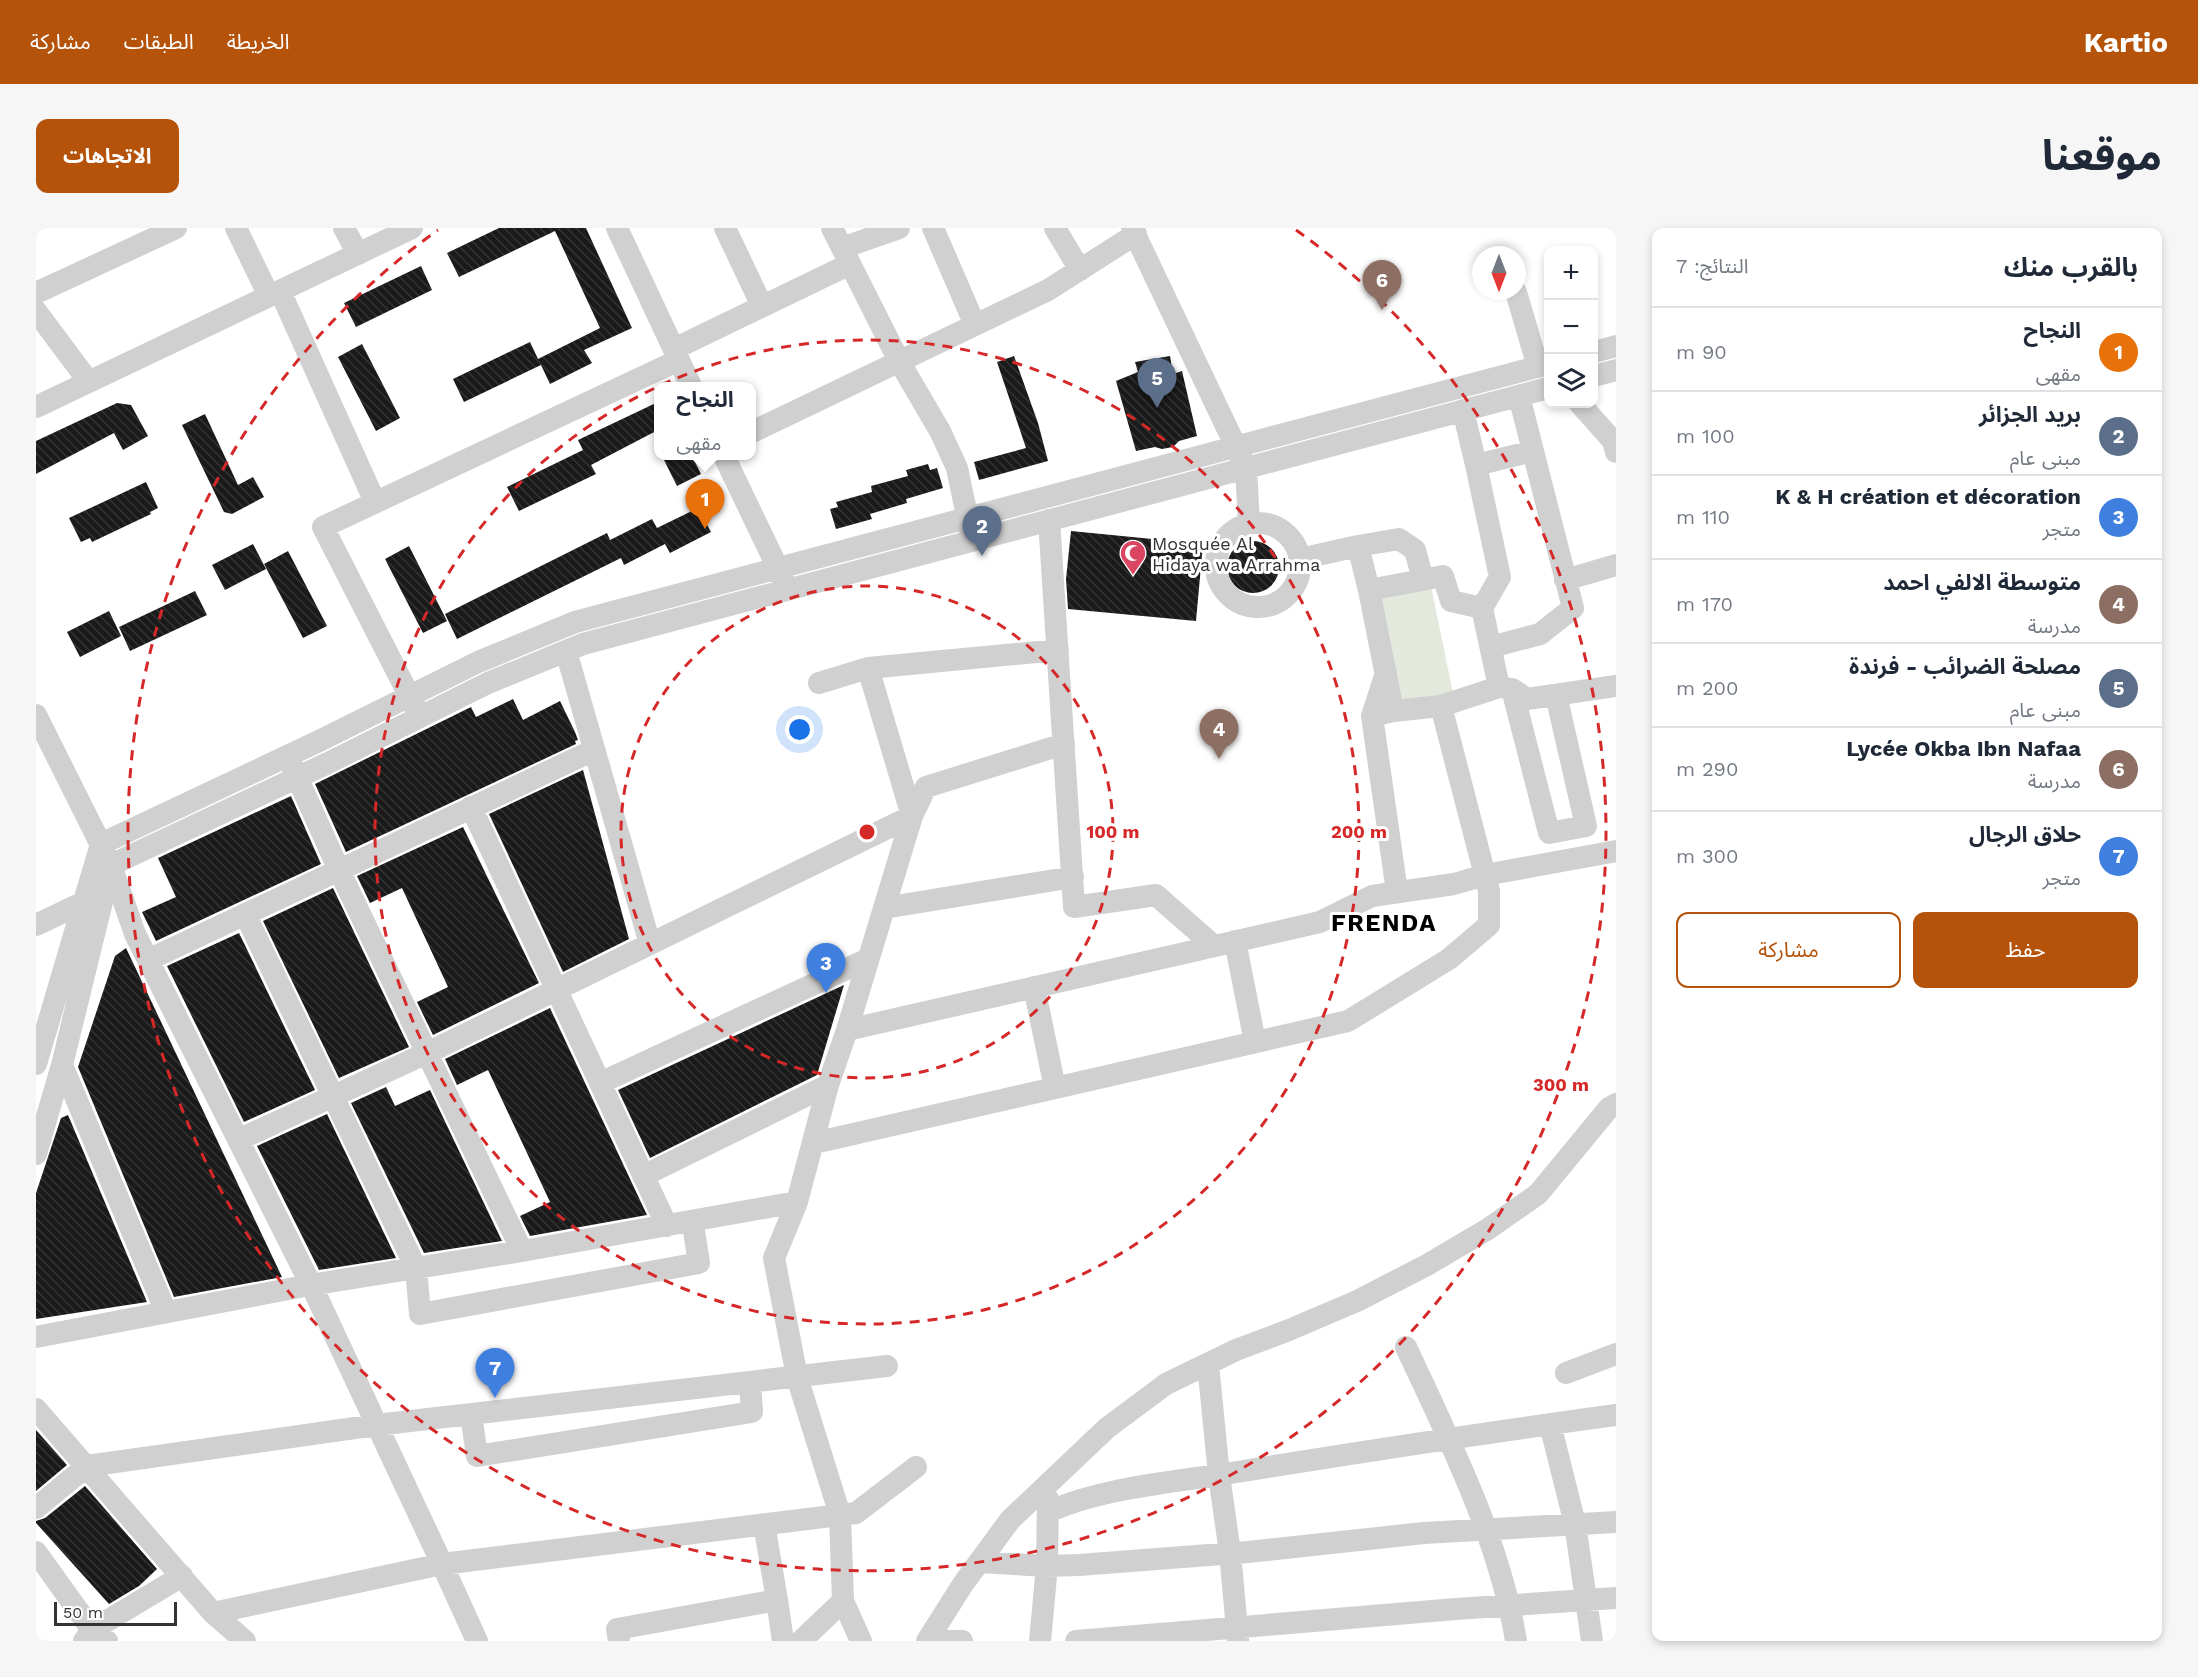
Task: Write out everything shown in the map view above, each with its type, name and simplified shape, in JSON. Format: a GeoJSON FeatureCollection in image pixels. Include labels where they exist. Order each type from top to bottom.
{"type":"FeatureCollection","features":[{"type":"Feature","properties":{"kind":"street"},"geometry":{"type":"LineString","coordinates":[[36,293],[176,228]]}},
{"type":"Feature","properties":{"kind":"street"},"geometry":{"type":"LineString","coordinates":[[236,228],[274,294],[375,502]]}},
{"type":"Feature","properties":{"kind":"street"},"geometry":{"type":"LineString","coordinates":[[344,228],[358,254]]}},
{"type":"Feature","properties":{"kind":"street"},"geometry":{"type":"LineString","coordinates":[[36,407],[412,228]]}},
{"type":"Feature","properties":{"kind":"street"},"geometry":{"type":"LineString","coordinates":[[617,228],[689,382]]}},
{"type":"Feature","properties":{"kind":"street"},"geometry":{"type":"LineString","coordinates":[[725,228],[762,306]]}},
{"type":"Feature","properties":{"kind":"street"},"geometry":{"type":"LineString","coordinates":[[421,717],[408,697],[322,527],[676,355],[762,306],[841,247],[899,228]]}},
{"type":"Feature","properties":{"kind":"street"},"geometry":{"type":"LineString","coordinates":[[933,228],[975,325]]}},
{"type":"Feature","properties":{"kind":"street"},"geometry":{"type":"LineString","coordinates":[[1055,228],[1080,270]]}},
{"type":"Feature","properties":{"kind":"street"},"geometry":{"type":"LineString","coordinates":[[756,430],[1047,290],[1080,270],[1134,231],[1246,468],[1248,524]]}},
{"type":"Feature","properties":{"kind":"street"},"geometry":{"type":"LineString","coordinates":[[841,247],[899,361],[940,431],[957,468],[972,540]]}},
{"type":"Feature","properties":{"kind":"street"},"geometry":{"type":"LineString","coordinates":[[36,1064],[101,844],[288,756],[478,662],[575,622],[1543,366],[1519,300]]}},
{"type":"Feature","properties":{"kind":"street"},"geometry":{"type":"LineString","coordinates":[[36,311],[89,382]]}},
{"type":"Feature","properties":{"kind":"street"},"geometry":{"type":"LineString","coordinates":[[1598,351],[1616,346]]}},
{"type":"Feature","properties":{"kind":"street"},"geometry":{"type":"LineString","coordinates":[[1598,375],[1616,370]]}},
{"type":"Feature","properties":{"kind":"street"},"geometry":{"type":"LineString","coordinates":[[111,865],[298,777],[488,683],[583,644],[1544,389]]}},
{"type":"Feature","properties":{"kind":"street"},"geometry":{"type":"LineString","coordinates":[[1491,646],[1540,634],[1573,608],[1519,396]]}},
{"type":"Feature","properties":{"kind":"street"},"geometry":{"type":"LineString","coordinates":[[1584,408],[1613,441],[1616,452]]}},
{"type":"Feature","properties":{"kind":"street"},"geometry":{"type":"LineString","coordinates":[[1463,410],[1500,577],[1482,608],[1491,646],[1549,833],[1586,826],[1556,695]]}},
{"type":"Feature","properties":{"kind":"street"},"geometry":{"type":"LineString","coordinates":[[1476,465],[1533,451]]}},
{"type":"Feature","properties":{"kind":"street"},"geometry":{"type":"LineString","coordinates":[[726,460],[788,589]]}},
{"type":"Feature","properties":{"kind":"street"},"geometry":{"type":"LineString","coordinates":[[1049,520],[1074,907],[1156,895],[1225,943],[1255,1042]]}},
{"type":"Feature","properties":{"kind":"street"},"geometry":{"type":"LineString","coordinates":[[1262,523],[1276,527],[1296,546],[1300,560],[1299,574],[1294,587],[1285,598],[1273,605],[1259,608],[1245,606],[1233,600],[1220,584],[1215,564],[1218,550],[1225,538],[1236,529],[1248,524],[1262,523]]}},
{"type":"Feature","properties":{"kind":"street"},"geometry":{"type":"LineString","coordinates":[[1300,560],[1399,539],[1415,550],[1423,580]]}},
{"type":"Feature","properties":{"kind":"street"},"geometry":{"type":"LineString","coordinates":[[1358,546],[1386,673],[1383,713],[1397,892]]}},
{"type":"Feature","properties":{"kind":"street"},"geometry":{"type":"LineString","coordinates":[[1565,580],[1616,565]]}},
{"type":"Feature","properties":{"kind":"street"},"geometry":{"type":"LineString","coordinates":[[1369,590],[1443,576],[1451,601],[1482,608]]}},
{"type":"Feature","properties":{"kind":"street"},"geometry":{"type":"LineString","coordinates":[[819,683],[868,668],[1058,650]]}},
{"type":"Feature","properties":{"kind":"street"},"geometry":{"type":"LineString","coordinates":[[566,651],[650,944]]}},
{"type":"Feature","properties":{"kind":"street"},"geometry":{"type":"LineString","coordinates":[[868,668],[912,816]]}},
{"type":"Feature","properties":{"kind":"street"},"geometry":{"type":"LineString","coordinates":[[1383,713],[1440,706],[1505,688],[1527,699],[1615,689]]}},
{"type":"Feature","properties":{"kind":"street"},"geometry":{"type":"LineString","coordinates":[[814,1143],[1348,1021],[1449,959],[1490,925],[1490,891],[1440,706]]}},
{"type":"Feature","properties":{"kind":"street"},"geometry":{"type":"LineString","coordinates":[[36,715],[111,865],[135,934],[310,1285],[477,1641]]}},
{"type":"Feature","properties":{"kind":"street"},"geometry":{"type":"LineString","coordinates":[[861,1641],[843,1601],[840,1515],[797,1377],[774,1258],[797,1202],[828,1085],[912,816],[926,787],[1064,744]]}},
{"type":"Feature","properties":{"kind":"street"},"geometry":{"type":"LineString","coordinates":[[148,960],[594,750]]}},
{"type":"Feature","properties":{"kind":"street"},"geometry":{"type":"LineString","coordinates":[[288,756],[339,870],[522,1251]]}},
{"type":"Feature","properties":{"kind":"street"},"geometry":{"type":"LineString","coordinates":[[471,807],[667,1226]]}},
{"type":"Feature","properties":{"kind":"street"},"geometry":{"type":"LineString","coordinates":[[238,1140],[427,1053],[912,816]]}},
{"type":"Feature","properties":{"kind":"street"},"geometry":{"type":"LineString","coordinates":[[847,1030],[1320,922],[1372,896],[1454,884],[1485,875],[1616,851]]}},
{"type":"Feature","properties":{"kind":"street"},"geometry":{"type":"LineString","coordinates":[[36,1154],[62,1065],[111,865]]}},
{"type":"Feature","properties":{"kind":"street"},"geometry":{"type":"LineString","coordinates":[[884,908],[1073,877]]}},
{"type":"Feature","properties":{"kind":"street"},"geometry":{"type":"LineString","coordinates":[[36,925],[84,902]]}},
{"type":"Feature","properties":{"kind":"street"},"geometry":{"type":"LineString","coordinates":[[245,914],[416,1268],[420,1314],[699,1263],[694,1231],[695,1221]]}},
{"type":"Feature","properties":{"kind":"street"},"geometry":{"type":"LineString","coordinates":[[600,1083],[868,959]]}},
{"type":"Feature","properties":{"kind":"street"},"geometry":{"type":"LineString","coordinates":[[1035,987],[1055,1088]]}},
{"type":"Feature","properties":{"kind":"street"},"geometry":{"type":"LineString","coordinates":[[62,1065],[166,1312]]}},
{"type":"Feature","properties":{"kind":"street"},"geometry":{"type":"LineString","coordinates":[[643,1176],[828,1085]]}},
{"type":"Feature","properties":{"kind":"street"},"geometry":{"type":"LineString","coordinates":[[927,1641],[963,1584],[1010,1520],[1107,1428],[1166,1384],[1236,1350],[1357,1301],[1428,1265],[1488,1229],[1538,1194],[1609,1108],[1616,1104]]}},
{"type":"Feature","properties":{"kind":"street"},"geometry":{"type":"LineString","coordinates":[[36,1337],[310,1285],[522,1251],[797,1202]]}},
{"type":"Feature","properties":{"kind":"street"},"geometry":{"type":"LineString","coordinates":[[1406,1347],[1449,1439],[1485,1529],[1511,1605],[1516,1641]]}},
{"type":"Feature","properties":{"kind":"street"},"geometry":{"type":"LineString","coordinates":[[1566,1373],[1616,1354]]}},
{"type":"Feature","properties":{"kind":"street"},"geometry":{"type":"LineString","coordinates":[[1208,1364],[1237,1634]]}},
{"type":"Feature","properties":{"kind":"street"},"geometry":{"type":"LineString","coordinates":[[36,1508],[87,1466],[376,1425],[887,1366]]}},
{"type":"Feature","properties":{"kind":"street"},"geometry":{"type":"LineString","coordinates":[[471,1414],[477,1456],[752,1412],[750,1382]]}},
{"type":"Feature","properties":{"kind":"street"},"geometry":{"type":"LineString","coordinates":[[36,1409],[213,1613],[240,1639]]}},
{"type":"Feature","properties":{"kind":"street"},"geometry":{"type":"LineString","coordinates":[[1048,1512],[1076,1500],[1219,1475],[1616,1415]]}},
{"type":"Feature","properties":{"kind":"street"},"geometry":{"type":"LineString","coordinates":[[1550,1424],[1575,1524],[1592,1641]]}},
{"type":"Feature","properties":{"kind":"street"},"geometry":{"type":"LineString","coordinates":[[213,1613],[442,1564],[856,1513],[916,1467]]}},
{"type":"Feature","properties":{"kind":"street"},"geometry":{"type":"LineString","coordinates":[[1040,1641],[1047,1566],[1048,1483]]}},
{"type":"Feature","properties":{"kind":"street"},"geometry":{"type":"LineString","coordinates":[[980,1562],[1047,1566],[1079,1565],[1230,1553],[1424,1533],[1616,1522]]}},
{"type":"Feature","properties":{"kind":"street"},"geometry":{"type":"LineString","coordinates":[[764,1524],[783,1641]]}},
{"type":"Feature","properties":{"kind":"street"},"geometry":{"type":"LineString","coordinates":[[36,1552],[94,1638],[182,1576]]}},
{"type":"Feature","properties":{"kind":"street"},"geometry":{"type":"LineString","coordinates":[[1076,1641],[1237,1634],[1511,1605],[1616,1598]]}},
{"type":"Feature","properties":{"kind":"street"},"geometry":{"type":"LineString","coordinates":[[619,1641],[617,1629],[777,1600]]}},
{"type":"Feature","properties":{"kind":"street"},"geometry":{"type":"LineString","coordinates":[[801,1641],[843,1601]]}},
{"type":"Feature","properties":{"kind":"street"},"geometry":{"type":"LineString","coordinates":[[950,1641],[962,1641]]}},
{"type":"Feature","properties":{"kind":"shaded area"},"geometry":{"type":"Polygon","coordinates":[[[1431,586],[1453,693],[1396,705],[1374,597],[1431,586]]]}},
{"type":"Feature","properties":{"kind":"building"},"geometry":{"type":"Polygon","coordinates":[[[499,228],[586,228],[632,328],[584,350],[592,363],[550,384],[541,365],[464,402],[453,379],[530,342],[538,359],[600,328],[555,231],[459,277],[447,253],[499,228]]]}},
{"type":"Feature","properties":{"kind":"building"},"geometry":{"type":"Polygon","coordinates":[[[421,266],[432,290],[356,327],[344,303],[421,266]]]}},
{"type":"Feature","properties":{"kind":"building"},"geometry":{"type":"Polygon","coordinates":[[[362,344],[400,418],[376,431],[338,357],[362,344]]]}},
{"type":"Feature","properties":{"kind":"building"},"geometry":{"type":"Polygon","coordinates":[[[1014,356],[1038,423],[1048,461],[979,480],[974,462],[1026,448],[997,362],[1014,356]]]}},
{"type":"Feature","properties":{"kind":"building"},"geometry":{"type":"Polygon","coordinates":[[[1170,356],[1173,374],[1182,371],[1197,436],[1179,441],[1173,447],[1162,449],[1155,447],[1136,451],[1116,381],[1138,372],[1135,362],[1170,356]]]}},
{"type":"Feature","properties":{"kind":"building"},"geometry":{"type":"Polygon","coordinates":[[[117,403],[131,405],[148,436],[123,450],[114,433],[36,474],[36,441],[117,403]]]}},
{"type":"Feature","properties":{"kind":"building"},"geometry":{"type":"Polygon","coordinates":[[[654,404],[654,432],[591,465],[596,474],[519,511],[507,487],[583,450],[578,440],[654,404]]]}},
{"type":"Feature","properties":{"kind":"building"},"geometry":{"type":"Polygon","coordinates":[[[205,414],[238,485],[253,477],[264,497],[232,514],[224,512],[182,425],[205,414]]]}},
{"type":"Feature","properties":{"kind":"building"},"geometry":{"type":"Polygon","coordinates":[[[664,460],[694,460],[701,474],[677,486],[664,460]]]}},
{"type":"Feature","properties":{"kind":"building"},"geometry":{"type":"Polygon","coordinates":[[[928,464],[930,470],[937,468],[943,488],[906,499],[907,503],[870,514],[872,519],[836,529],[830,509],[838,507],[836,502],[872,492],[871,486],[908,476],[906,470],[928,464]]]}},
{"type":"Feature","properties":{"kind":"building"},"geometry":{"type":"Polygon","coordinates":[[[146,482],[158,508],[150,512],[151,514],[92,542],[90,538],[81,542],[69,518],[146,482]]]}},
{"type":"Feature","properties":{"kind":"building"},"geometry":{"type":"Polygon","coordinates":[[[698,508],[711,532],[670,553],[665,544],[624,565],[621,558],[457,639],[445,614],[607,533],[610,540],[652,519],[657,528],[698,508]]]}},
{"type":"Feature","properties":{"kind":"building","name":"Mosquée Al Hidaya wa Arrahma"},"geometry":{"type":"Polygon","coordinates":[[[1071,531],[1203,544],[1196,621],[1068,609],[1066,579],[1071,531]]]}},
{"type":"Feature","properties":{"kind":"building"},"geometry":{"type":"Polygon","coordinates":[[[1248,541],[1258,541],[1272,548],[1279,567],[1272,586],[1258,593],[1248,593],[1238,589],[1231,582],[1227,572],[1227,562],[1231,552],[1238,545],[1248,541]]]}},
{"type":"Feature","properties":{"kind":"building"},"geometry":{"type":"Polygon","coordinates":[[[253,544],[266,569],[225,590],[212,565],[253,544]]]}},
{"type":"Feature","properties":{"kind":"building"},"geometry":{"type":"Polygon","coordinates":[[[409,546],[447,621],[423,633],[385,559],[409,546]]]}},
{"type":"Feature","properties":{"kind":"building"},"geometry":{"type":"Polygon","coordinates":[[[288,551],[327,626],[303,638],[264,564],[288,551]]]}},
{"type":"Feature","properties":{"kind":"building"},"geometry":{"type":"Polygon","coordinates":[[[195,591],[207,615],[130,651],[119,627],[195,591]]]}},
{"type":"Feature","properties":{"kind":"building"},"geometry":{"type":"Polygon","coordinates":[[[109,611],[121,636],[80,657],[67,632],[109,611]]]}},
{"type":"Feature","properties":{"kind":"building"},"geometry":{"type":"Polygon","coordinates":[[[513,699],[523,720],[560,701],[578,740],[575,741],[576,744],[346,852],[315,784],[471,707],[476,717],[513,699]]]}},
{"type":"Feature","properties":{"kind":"building"},"geometry":{"type":"Polygon","coordinates":[[[583,770],[629,939],[563,972],[489,814],[583,770]]]}},
{"type":"Feature","properties":{"kind":"building"},"geometry":{"type":"Polygon","coordinates":[[[291,796],[321,864],[156,941],[142,912],[176,897],[158,858],[291,796]]]}},
{"type":"Feature","properties":{"kind":"building"},"geometry":{"type":"Polygon","coordinates":[[[463,827],[539,983],[433,1035],[417,1002],[448,987],[402,888],[370,903],[357,876],[463,827]]]}},
{"type":"Feature","properties":{"kind":"building"},"geometry":{"type":"Polygon","coordinates":[[[333,888],[409,1047],[339,1078],[263,921],[333,888]]]}},
{"type":"Feature","properties":{"kind":"building"},"geometry":{"type":"Polygon","coordinates":[[[239,933],[315,1090],[244,1122],[167,966],[239,933]]]}},
{"type":"Feature","properties":{"kind":"building"},"geometry":{"type":"Polygon","coordinates":[[[126,948],[282,1277],[174,1297],[78,1067],[115,956],[126,948]]]}},
{"type":"Feature","properties":{"kind":"building"},"geometry":{"type":"Polygon","coordinates":[[[844,985],[817,1075],[650,1158],[618,1090],[844,985]]]}},
{"type":"Feature","properties":{"kind":"building"},"geometry":{"type":"Polygon","coordinates":[[[550,1008],[647,1215],[530,1236],[520,1216],[550,1202],[488,1070],[457,1085],[445,1059],[550,1008]]]}},
{"type":"Feature","properties":{"kind":"building"},"geometry":{"type":"Polygon","coordinates":[[[386,1087],[395,1106],[430,1090],[502,1241],[424,1253],[351,1103],[386,1087]]]}},
{"type":"Feature","properties":{"kind":"building"},"geometry":{"type":"Polygon","coordinates":[[[327,1114],[396,1258],[319,1270],[257,1146],[327,1114]]]}},
{"type":"Feature","properties":{"kind":"building"},"geometry":{"type":"Polygon","coordinates":[[[68,1115],[147,1302],[36,1319],[36,1193],[61,1118],[68,1115]]]}},
{"type":"Feature","properties":{"kind":"building"},"geometry":{"type":"Polygon","coordinates":[[[36,1430],[67,1465],[36,1491],[36,1430]]]}},
{"type":"Feature","properties":{"kind":"building"},"geometry":{"type":"Polygon","coordinates":[[[85,1486],[157,1569],[139,1586],[109,1604],[36,1523],[85,1486]]]}},
{"type":"Feature","properties":{"kind":"place","name":"Lycée Okba Ibn Nafaa"},"geometry":{"type":"Point","coordinates":[1382,310]}},
{"type":"Feature","properties":{"kind":"place","name":"مصلحة الضرائب - فرندة"},"geometry":{"type":"Point","coordinates":[1157,408]}},
{"type":"Feature","properties":{"kind":"place","name":"النجاح"},"geometry":{"type":"Point","coordinates":[705,529]}},
{"type":"Feature","properties":{"kind":"place","name":"بريد الجزائر"},"geometry":{"type":"Point","coordinates":[982,556]}},
{"type":"Feature","properties":{"kind":"place","name":"Mosquée Al Hidaya wa Arrahma"},"geometry":{"type":"Point","coordinates":[1133,576]}},
{"type":"Feature","properties":{"kind":"place","name":"متوسطة الالفي احمد"},"geometry":{"type":"Point","coordinates":[1219,759]}},
{"type":"Feature","properties":{"kind":"place","name":"K & H création et décoration"},"geometry":{"type":"Point","coordinates":[826,993]}},
{"type":"Feature","properties":{"kind":"place","name":"حلاق الرجال"},"geometry":{"type":"Point","coordinates":[495,1398]}},
{"type":"Feature","properties":{"kind":"district","name":"FRENDA"},"geometry":{"type":"Point","coordinates":[1384,923]}}]}
